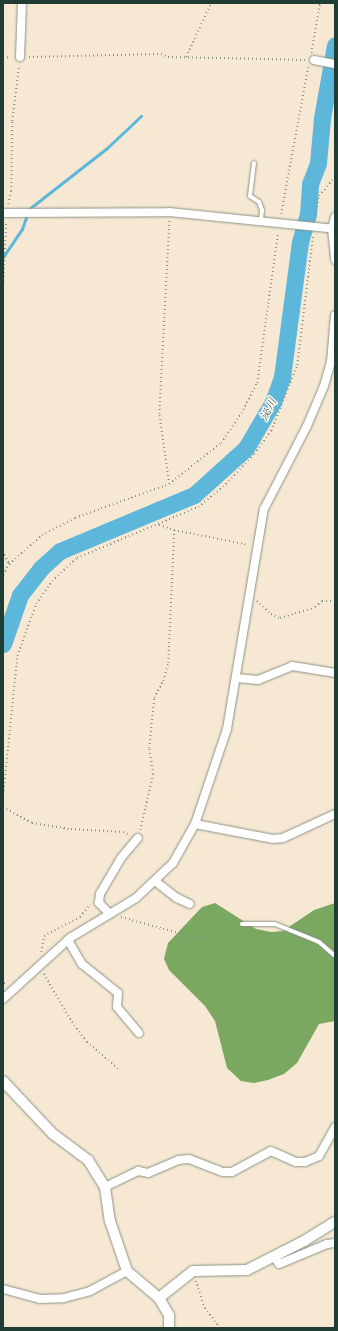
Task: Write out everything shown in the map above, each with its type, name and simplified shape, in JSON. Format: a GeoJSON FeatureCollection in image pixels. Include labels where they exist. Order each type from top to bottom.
{"type":"FeatureCollection","features":[{"type":"Feature","properties":{"kind":"street"},"geometry":{"type":"LineString","coordinates":[[20,57],[22,3]]}},
{"type":"Feature","properties":{"kind":"street"},"geometry":{"type":"LineString","coordinates":[[312,60],[335,64]]}},
{"type":"Feature","properties":{"kind":"street"},"geometry":{"type":"LineString","coordinates":[[5,213],[169,212],[261,220],[312,228],[334,229]]}},
{"type":"Feature","properties":{"kind":"street"},"geometry":{"type":"LineString","coordinates":[[335,217],[335,260]]}},
{"type":"Feature","properties":{"kind":"street"},"geometry":{"type":"LineString","coordinates":[[3,999],[68,940],[136,898],[180,854],[195,824],[225,738],[236,678],[256,546],[264,509],[307,426],[324,386],[331,362],[335,315]]}},
{"type":"Feature","properties":{"kind":"street"},"geometry":{"type":"LineString","coordinates":[[236,678],[258,680],[292,666],[335,673]]}},
{"type":"Feature","properties":{"kind":"street"},"geometry":{"type":"LineString","coordinates":[[195,824],[273,839],[283,838],[335,814]]}},
{"type":"Feature","properties":{"kind":"street"},"geometry":{"type":"LineString","coordinates":[[110,914],[99,903],[100,894],[121,858],[138,838]]}},
{"type":"Feature","properties":{"kind":"street"},"geometry":{"type":"LineString","coordinates":[[154,881],[177,898],[190,904]]}},
{"type":"Feature","properties":{"kind":"street"},"geometry":{"type":"LineString","coordinates":[[68,940],[82,964],[118,992],[117,1007],[139,1033]]}},
{"type":"Feature","properties":{"kind":"street"},"geometry":{"type":"LineString","coordinates":[[3,1081],[53,1134],[88,1160],[106,1187],[110,1221],[127,1271],[159,1298],[169,1315],[169,1328]]}},
{"type":"Feature","properties":{"kind":"street"},"geometry":{"type":"LineString","coordinates":[[106,1187],[138,1171],[148,1172],[178,1160],[189,1159],[223,1172],[232,1172],[271,1151],[296,1162],[305,1162],[319,1156],[335,1127]]}},
{"type":"Feature","properties":{"kind":"street"},"geometry":{"type":"LineString","coordinates":[[159,1298],[194,1271],[247,1270],[335,1222]]}},
{"type":"Feature","properties":{"kind":"street"},"geometry":{"type":"LineString","coordinates":[[274,1256],[279,1264],[327,1244],[335,1244]]}},
{"type":"Feature","properties":{"kind":"street"},"geometry":{"type":"LineString","coordinates":[[3,1289],[40,1299],[64,1298],[90,1291],[127,1271]]}},
{"type":"Feature","properties":{"kind":"lane"},"geometry":{"type":"LineString","coordinates":[[254,163],[250,196],[259,202],[262,210],[261,220]]}},
{"type":"Feature","properties":{"kind":"lane"},"geometry":{"type":"LineString","coordinates":[[242,924],[275,924],[319,942],[335,956]]}},
{"type":"Feature","properties":{"kind":"path"},"geometry":{"type":"LineString","coordinates":[[186,57],[211,3]]}},
{"type":"Feature","properties":{"kind":"path"},"geometry":{"type":"LineString","coordinates":[[3,575],[9,564],[42,535],[75,518],[169,484],[220,443],[243,410],[257,383],[279,223],[312,60],[320,3]]}},
{"type":"Feature","properties":{"kind":"path"},"geometry":{"type":"LineString","coordinates":[[3,285],[5,213],[11,191],[12,121],[20,57],[161,54],[168,57],[312,60]]}},
{"type":"Feature","properties":{"kind":"path"},"geometry":{"type":"LineString","coordinates":[[3,795],[17,656],[36,604],[52,581],[77,558],[101,546],[159,525],[198,507],[224,487],[254,454],[271,431],[296,365],[312,228],[319,196],[335,177]]}},
{"type":"Feature","properties":{"kind":"path"},"geometry":{"type":"LineString","coordinates":[[169,212],[159,414],[169,484]]}},
{"type":"Feature","properties":{"kind":"path"},"geometry":{"type":"LineString","coordinates":[[159,525],[174,530],[256,546]]}},
{"type":"Feature","properties":{"kind":"path"},"geometry":{"type":"LineString","coordinates":[[3,807],[32,824],[71,829],[123,832],[138,838],[153,774],[149,748],[154,698],[163,681],[168,663],[174,530]]}},
{"type":"Feature","properties":{"kind":"path"},"geometry":{"type":"LineString","coordinates":[[3,551],[9,564]]}},
{"type":"Feature","properties":{"kind":"path"},"geometry":{"type":"LineString","coordinates":[[249,595],[271,614],[280,618],[315,607],[322,601],[335,601]]}},
{"type":"Feature","properties":{"kind":"path"},"geometry":{"type":"LineString","coordinates":[[100,894],[95,896],[80,917],[44,936],[41,944],[42,963],[43,971],[72,1022],[87,1042],[120,1070]]}},
{"type":"Feature","properties":{"kind":"path"},"geometry":{"type":"LineString","coordinates":[[110,914],[211,942]]}},
{"type":"Feature","properties":{"kind":"path"},"geometry":{"type":"LineString","coordinates":[[194,1271],[205,1308],[220,1328]]}},
{"type":"Feature","properties":{"kind":"green space"},"geometry":{"type":"Polygon","coordinates":[[[215,903],[256,929],[271,932],[283,931],[314,910],[335,903],[335,1021],[319,1024],[297,1063],[284,1074],[268,1080],[254,1083],[241,1081],[227,1068],[215,1021],[205,1006],[169,970],[164,959],[168,943],[202,907],[215,903]]]}},
{"type":"Feature","properties":{"kind":"waterway","name":"泌川"},"geometry":{"type":"LineString","coordinates":[[3,644],[20,595],[41,568],[60,551],[194,495],[246,448],[273,402],[282,377],[300,242],[308,214],[310,184],[318,163],[322,118],[335,45]]}},
{"type":"Feature","properties":{"kind":"waterway"},"geometry":{"type":"LineString","coordinates":[[3,257],[22,229],[29,209],[107,148],[141,116]]}}]}
